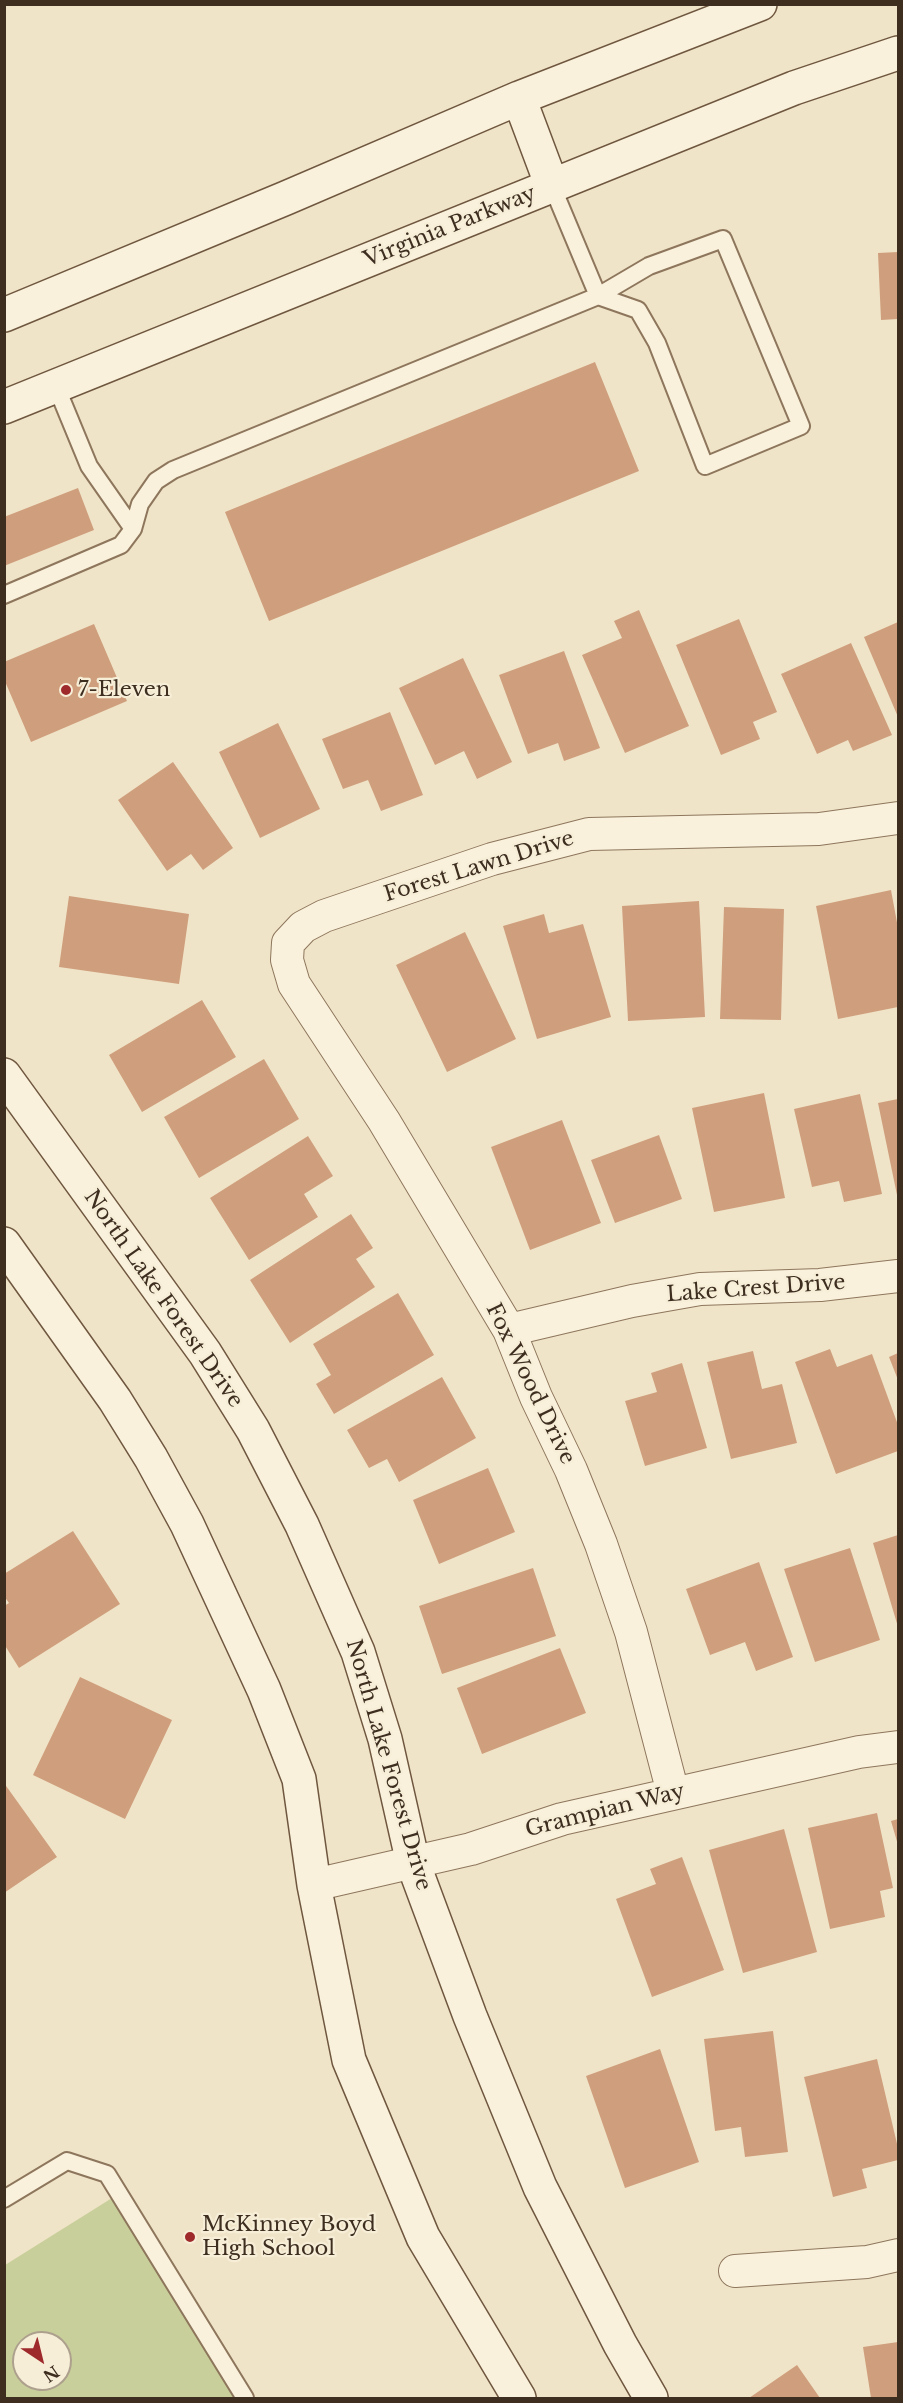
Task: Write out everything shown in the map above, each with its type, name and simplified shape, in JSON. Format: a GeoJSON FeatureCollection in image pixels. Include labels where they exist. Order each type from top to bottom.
{"type":"FeatureCollection","features":[{"type":"Feature","properties":{"kind":"main road"},"geometry":{"type":"LineString","coordinates":[[4,315],[519,98],[760,4]]}},
{"type":"Feature","properties":{"kind":"main road","name":"Virginia Parkway"},"geometry":{"type":"LineString","coordinates":[[4,406],[794,88],[898,53]]}},
{"type":"Feature","properties":{"kind":"main road"},"geometry":{"type":"LineString","coordinates":[[519,98],[552,186]]}},
{"type":"Feature","properties":{"kind":"main road","name":"North Lake Forest Drive"},"geometry":{"type":"LineString","coordinates":[[4,1075],[205,1353],[253,1430],[296,1514],[358,1652],[385,1739],[413,1863],[470,2016],[540,2187],[620,2344],[651,2398]]}},
{"type":"Feature","properties":{"kind":"main road"},"geometry":{"type":"LineString","coordinates":[[4,1244],[115,1400],[151,1458],[187,1524],[271,1707],[299,1779],[314,1885],[349,2060],[423,2237],[519,2398]]}},
{"type":"Feature","properties":{"kind":"street","name":"Forest Lawn Drive"},"geometry":{"type":"LineString","coordinates":[[288,943],[303,927],[324,916],[492,859],[589,834],[819,829],[898,818]]}},
{"type":"Feature","properties":{"kind":"street","name":"Fox Wood Drive"},"geometry":{"type":"LineString","coordinates":[[288,943],[287,960],[294,984],[384,1121],[508,1330],[536,1397],[571,1470],[601,1544],[631,1632],[673,1793]]}},
{"type":"Feature","properties":{"kind":"street","name":"Lake Crest Drive"},"geometry":{"type":"LineString","coordinates":[[508,1330],[632,1301],[700,1289],[820,1285],[898,1276]]}},
{"type":"Feature","properties":{"kind":"street","name":"Grampian Way"},"geometry":{"type":"LineString","coordinates":[[314,1885],[471,1849],[562,1819],[859,1752],[898,1747]]}},
{"type":"Feature","properties":{"kind":"street"},"geometry":{"type":"LineString","coordinates":[[735,2271],[867,2262],[898,2255]]}},
{"type":"Feature","properties":{"kind":"lane"},"geometry":{"type":"LineString","coordinates":[[4,595],[121,544],[133,529],[140,504],[156,481],[173,470],[598,296],[649,266],[723,239],[801,426],[705,465],[657,343],[638,310],[598,296],[552,186]]}},
{"type":"Feature","properties":{"kind":"lane"},"geometry":{"type":"LineString","coordinates":[[56,386],[89,466],[133,529]]}},
{"type":"Feature","properties":{"kind":"lane"},"geometry":{"type":"LineString","coordinates":[[4,2199],[67,2161],[106,2174],[245,2398]]}},
{"type":"Feature","properties":{"kind":"green space"},"geometry":{"type":"Polygon","coordinates":[[[120,2193],[246,2398],[5,2398],[5,2265],[120,2193]]]}},
{"type":"Feature","properties":{"kind":"building"},"geometry":{"type":"Polygon","coordinates":[[[898,252],[898,319],[881,320],[878,253],[898,252]]]}},
{"type":"Feature","properties":{"kind":"building"},"geometry":{"type":"Polygon","coordinates":[[[595,362],[639,471],[269,621],[225,512],[595,362]]]}},
{"type":"Feature","properties":{"kind":"building"},"geometry":{"type":"Polygon","coordinates":[[[78,488],[94,530],[4,566],[4,517],[78,488]]]}},
{"type":"Feature","properties":{"kind":"building"},"geometry":{"type":"Polygon","coordinates":[[[639,610],[689,726],[625,753],[582,655],[622,638],[614,621],[639,610]]]}},
{"type":"Feature","properties":{"kind":"building"},"geometry":{"type":"Polygon","coordinates":[[[739,619],[777,712],[753,722],[760,739],[721,755],[676,645],[739,619]]]}},
{"type":"Feature","properties":{"kind":"building"},"geometry":{"type":"Polygon","coordinates":[[[898,622],[898,717],[864,637],[898,622]]]}},
{"type":"Feature","properties":{"kind":"building","name":"7-Eleven"},"geometry":{"type":"Polygon","coordinates":[[[94,624],[127,701],[31,742],[4,679],[4,662],[94,624]]]}},
{"type":"Feature","properties":{"kind":"building"},"geometry":{"type":"Polygon","coordinates":[[[851,643],[892,735],[853,751],[848,740],[817,754],[781,674],[851,643]]]}},
{"type":"Feature","properties":{"kind":"building"},"geometry":{"type":"Polygon","coordinates":[[[564,651],[600,748],[564,761],[558,743],[528,754],[499,675],[564,651]]]}},
{"type":"Feature","properties":{"kind":"building"},"geometry":{"type":"Polygon","coordinates":[[[463,658],[512,762],[477,779],[464,751],[435,765],[399,688],[463,658]]]}},
{"type":"Feature","properties":{"kind":"building"},"geometry":{"type":"Polygon","coordinates":[[[390,712],[423,795],[381,811],[368,780],[343,789],[322,739],[390,712]]]}},
{"type":"Feature","properties":{"kind":"building"},"geometry":{"type":"Polygon","coordinates":[[[278,723],[320,809],[260,838],[219,752],[278,723]]]}},
{"type":"Feature","properties":{"kind":"building"},"geometry":{"type":"Polygon","coordinates":[[[173,762],[233,848],[203,870],[191,854],[167,871],[118,800],[173,762]]]}},
{"type":"Feature","properties":{"kind":"building"},"geometry":{"type":"Polygon","coordinates":[[[891,890],[898,928],[898,1007],[838,1019],[816,906],[891,890]]]}},
{"type":"Feature","properties":{"kind":"building"},"geometry":{"type":"Polygon","coordinates":[[[69,896],[189,914],[179,984],[59,967],[69,896]]]}},
{"type":"Feature","properties":{"kind":"building"},"geometry":{"type":"Polygon","coordinates":[[[699,901],[705,1017],[628,1021],[622,906],[699,901]]]}},
{"type":"Feature","properties":{"kind":"building"},"geometry":{"type":"Polygon","coordinates":[[[724,907],[784,909],[781,1020],[720,1019],[724,907]]]}},
{"type":"Feature","properties":{"kind":"building"},"geometry":{"type":"Polygon","coordinates":[[[544,914],[549,933],[583,924],[611,1017],[537,1039],[503,926],[544,914]]]}},
{"type":"Feature","properties":{"kind":"building"},"geometry":{"type":"Polygon","coordinates":[[[465,932],[516,1039],[447,1072],[396,965],[465,932]]]}},
{"type":"Feature","properties":{"kind":"building"},"geometry":{"type":"Polygon","coordinates":[[[202,1000],[236,1057],[142,1112],[109,1055],[202,1000]]]}},
{"type":"Feature","properties":{"kind":"building"},"geometry":{"type":"Polygon","coordinates":[[[264,1059],[299,1119],[199,1178],[164,1117],[264,1059]]]}},
{"type":"Feature","properties":{"kind":"building"},"geometry":{"type":"Polygon","coordinates":[[[764,1093],[785,1198],[714,1212],[692,1108],[764,1093]]]}},
{"type":"Feature","properties":{"kind":"building"},"geometry":{"type":"Polygon","coordinates":[[[860,1094],[882,1194],[844,1202],[839,1181],[812,1187],[794,1109],[860,1094]]]}},
{"type":"Feature","properties":{"kind":"building"},"geometry":{"type":"Polygon","coordinates":[[[898,1099],[898,1195],[897,1195],[878,1103],[898,1099]]]}},
{"type":"Feature","properties":{"kind":"building"},"geometry":{"type":"Polygon","coordinates":[[[562,1120],[601,1223],[530,1250],[491,1147],[562,1120]]]}},
{"type":"Feature","properties":{"kind":"building"},"geometry":{"type":"Polygon","coordinates":[[[659,1135],[682,1199],[615,1223],[591,1160],[659,1135]]]}},
{"type":"Feature","properties":{"kind":"building"},"geometry":{"type":"Polygon","coordinates":[[[308,1136],[333,1176],[304,1194],[318,1217],[249,1260],[210,1198],[308,1136]]]}},
{"type":"Feature","properties":{"kind":"building"},"geometry":{"type":"Polygon","coordinates":[[[351,1214],[373,1248],[356,1259],[375,1287],[290,1343],[250,1280],[351,1214]]]}},
{"type":"Feature","properties":{"kind":"building"},"geometry":{"type":"Polygon","coordinates":[[[398,1293],[434,1355],[334,1414],[316,1384],[331,1375],[313,1344],[398,1293]]]}},
{"type":"Feature","properties":{"kind":"building"},"geometry":{"type":"Polygon","coordinates":[[[830,1349],[837,1367],[872,1354],[898,1425],[898,1451],[836,1474],[795,1362],[830,1349]]]}},
{"type":"Feature","properties":{"kind":"building"},"geometry":{"type":"Polygon","coordinates":[[[753,1351],[762,1389],[782,1384],[797,1443],[731,1459],[707,1362],[753,1351]]]}},
{"type":"Feature","properties":{"kind":"building"},"geometry":{"type":"Polygon","coordinates":[[[898,1353],[898,1380],[889,1357],[898,1353]]]}},
{"type":"Feature","properties":{"kind":"building"},"geometry":{"type":"Polygon","coordinates":[[[682,1363],[707,1448],[645,1466],[625,1401],[657,1392],[651,1373],[682,1363]]]}},
{"type":"Feature","properties":{"kind":"building"},"geometry":{"type":"Polygon","coordinates":[[[442,1377],[476,1438],[399,1482],[387,1459],[369,1468],[347,1430],[442,1377]]]}},
{"type":"Feature","properties":{"kind":"building"},"geometry":{"type":"Polygon","coordinates":[[[488,1468],[515,1532],[439,1564],[413,1500],[488,1468]]]}},
{"type":"Feature","properties":{"kind":"building"},"geometry":{"type":"Polygon","coordinates":[[[73,1531],[120,1604],[19,1668],[4,1644],[4,1606],[9,1603],[4,1596],[4,1574],[73,1531]]]}},
{"type":"Feature","properties":{"kind":"building"},"geometry":{"type":"Polygon","coordinates":[[[898,1535],[898,1627],[873,1543],[898,1535]]]}},
{"type":"Feature","properties":{"kind":"building"},"geometry":{"type":"Polygon","coordinates":[[[850,1548],[880,1640],[815,1662],[784,1569],[850,1548]]]}},
{"type":"Feature","properties":{"kind":"building"},"geometry":{"type":"Polygon","coordinates":[[[759,1562],[793,1657],[756,1671],[745,1642],[710,1655],[686,1589],[759,1562]]]}},
{"type":"Feature","properties":{"kind":"building"},"geometry":{"type":"Polygon","coordinates":[[[533,1568],[556,1636],[442,1674],[419,1606],[533,1568]]]}},
{"type":"Feature","properties":{"kind":"building"},"geometry":{"type":"Polygon","coordinates":[[[560,1648],[586,1713],[482,1754],[457,1688],[560,1648]]]}},
{"type":"Feature","properties":{"kind":"building"},"geometry":{"type":"Polygon","coordinates":[[[80,1677],[172,1720],[125,1819],[33,1775],[80,1677]]]}},
{"type":"Feature","properties":{"kind":"building"},"geometry":{"type":"Polygon","coordinates":[[[4,1783],[57,1857],[4,1893],[4,1783]]]}},
{"type":"Feature","properties":{"kind":"building"},"geometry":{"type":"Polygon","coordinates":[[[877,1813],[893,1888],[880,1891],[885,1917],[830,1929],[808,1828],[877,1813]]]}},
{"type":"Feature","properties":{"kind":"building"},"geometry":{"type":"Polygon","coordinates":[[[898,1819],[898,1845],[891,1821],[898,1819]]]}},
{"type":"Feature","properties":{"kind":"building"},"geometry":{"type":"Polygon","coordinates":[[[784,1829],[817,1952],[743,1973],[709,1850],[784,1829]]]}},
{"type":"Feature","properties":{"kind":"building"},"geometry":{"type":"Polygon","coordinates":[[[682,1857],[724,1970],[652,1997],[616,1899],[656,1884],[650,1869],[682,1857]]]}},
{"type":"Feature","properties":{"kind":"building"},"geometry":{"type":"Polygon","coordinates":[[[773,2031],[788,2152],[745,2157],[741,2127],[715,2131],[704,2039],[773,2031]]]}},
{"type":"Feature","properties":{"kind":"building"},"geometry":{"type":"Polygon","coordinates":[[[660,2049],[699,2162],[625,2188],[586,2076],[660,2049]]]}},
{"type":"Feature","properties":{"kind":"building"},"geometry":{"type":"Polygon","coordinates":[[[877,2059],[898,2148],[898,2160],[862,2169],[867,2188],[833,2197],[804,2077],[877,2059]]]}},
{"type":"Feature","properties":{"kind":"building"},"geometry":{"type":"Polygon","coordinates":[[[898,2342],[898,2398],[871,2398],[863,2347],[898,2342]]]}},
{"type":"Feature","properties":{"kind":"building"},"geometry":{"type":"Polygon","coordinates":[[[797,2365],[820,2398],[749,2398],[797,2365]]]}},
{"type":"Feature","properties":{"kind":"place","name":"7-Eleven"},"geometry":{"type":"Point","coordinates":[66,690]}},
{"type":"Feature","properties":{"kind":"place","name":"McKinney Boyd High School"},"geometry":{"type":"Point","coordinates":[190,2237]}}]}
